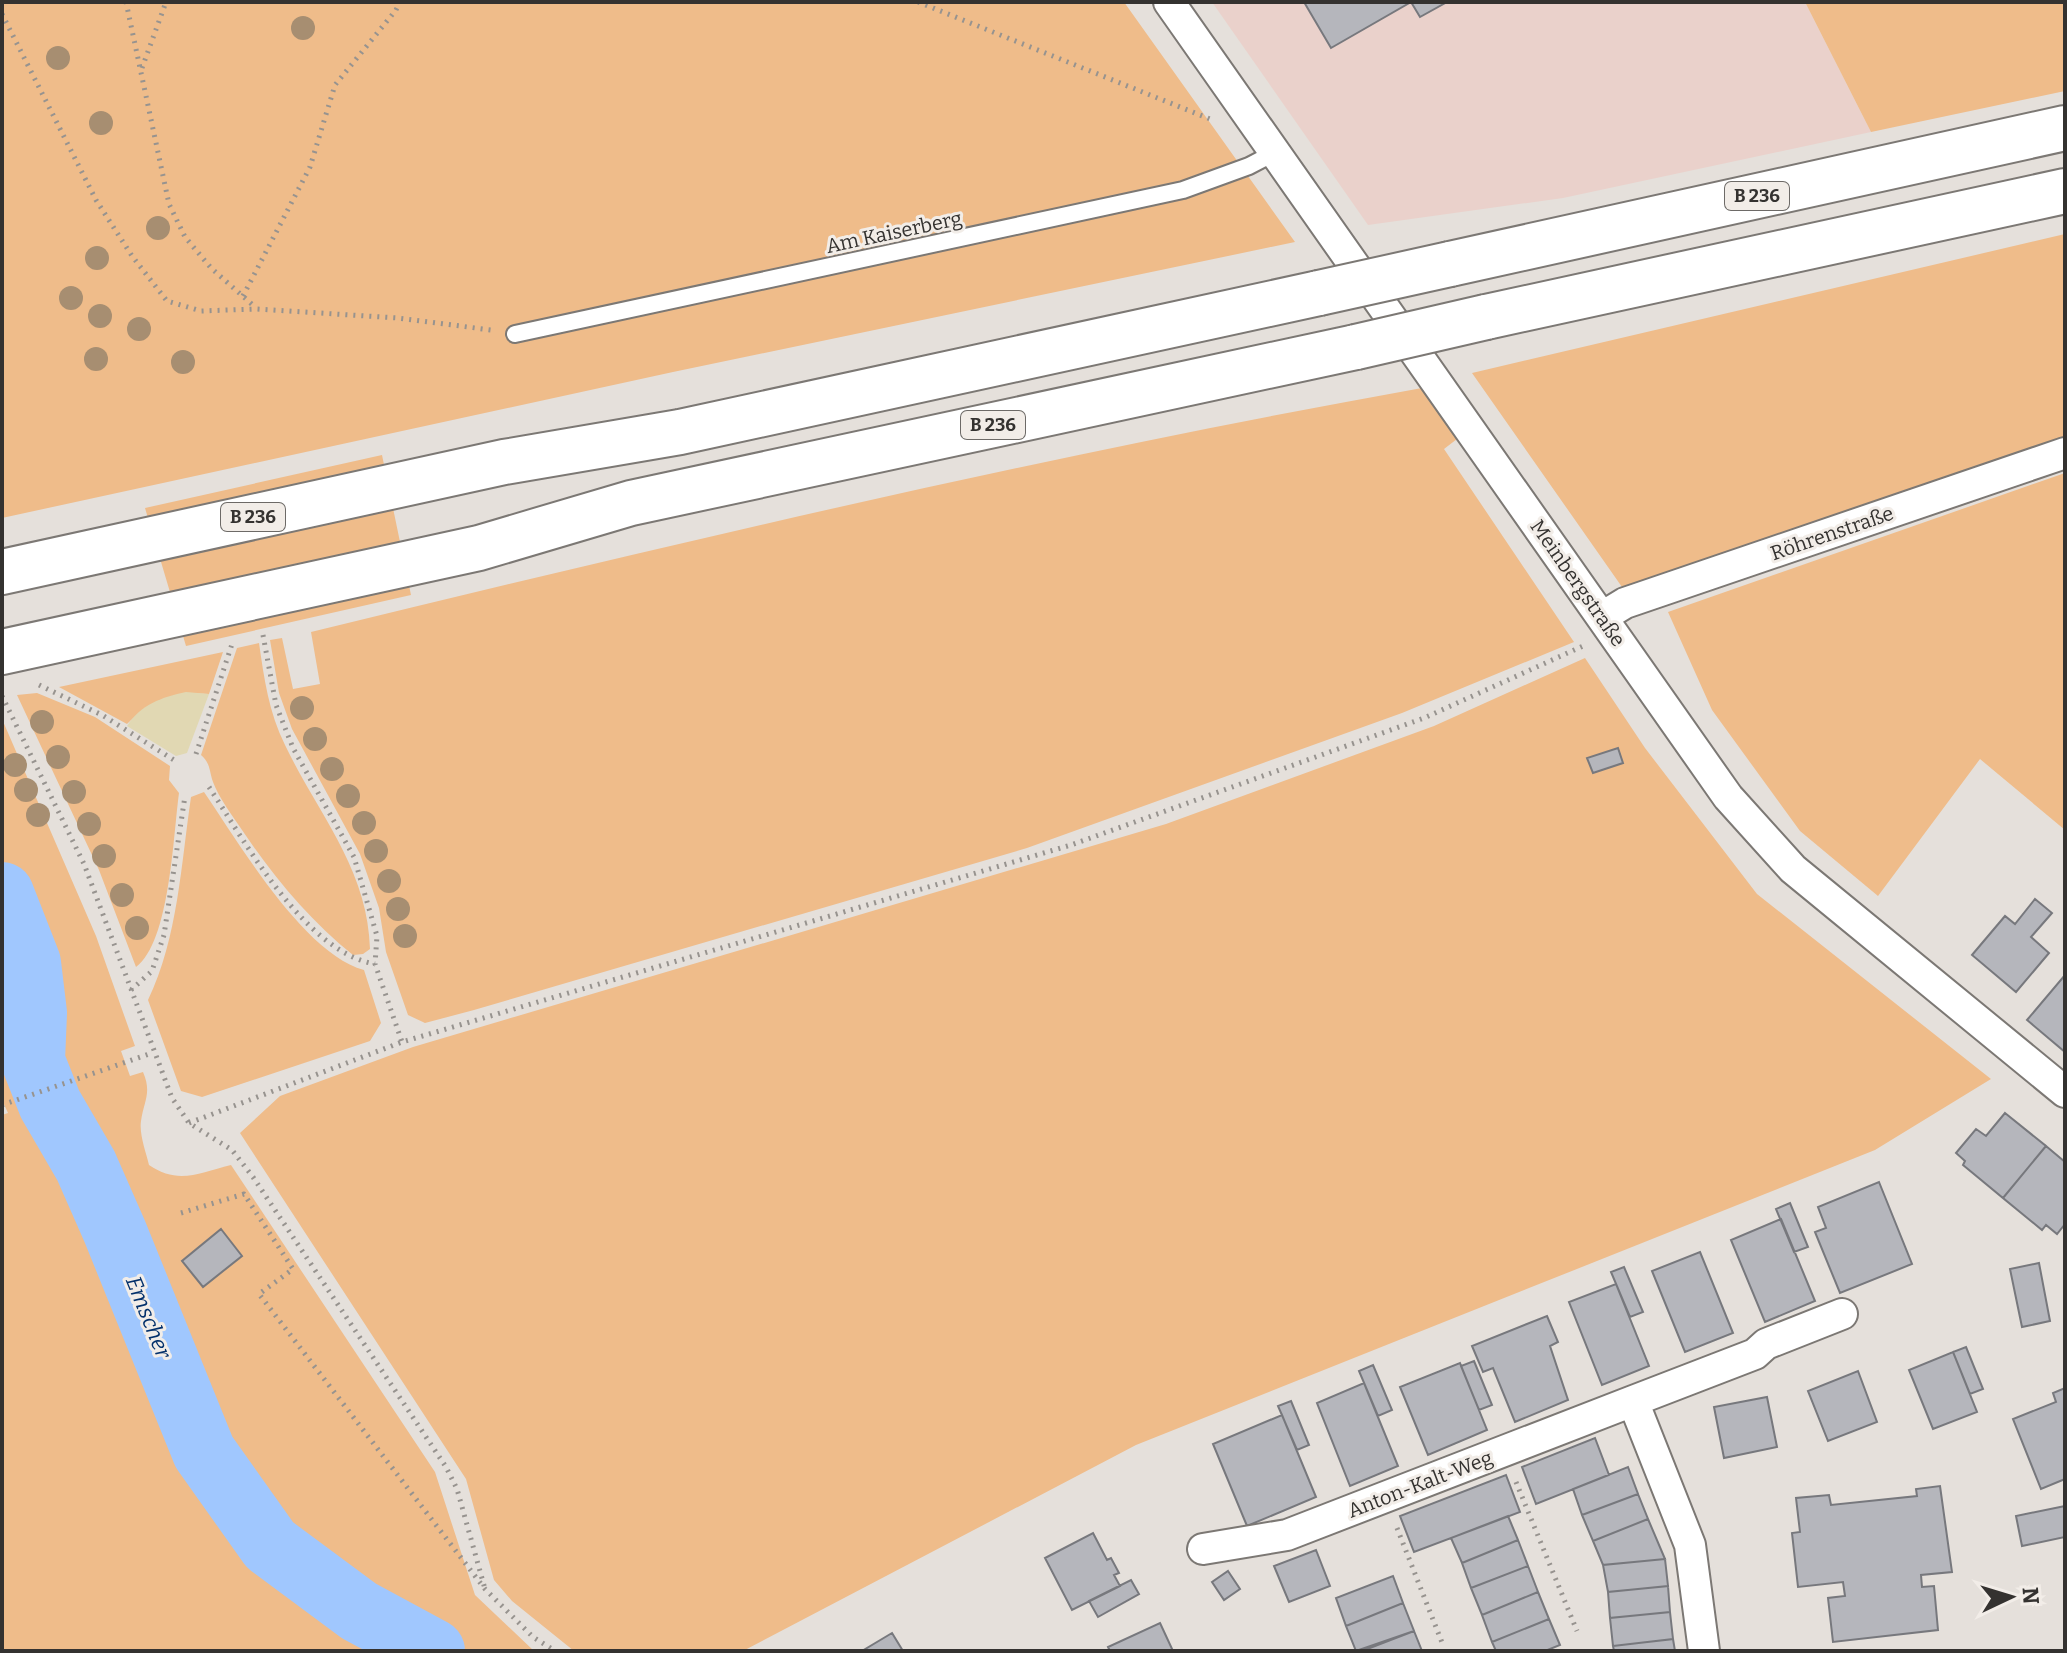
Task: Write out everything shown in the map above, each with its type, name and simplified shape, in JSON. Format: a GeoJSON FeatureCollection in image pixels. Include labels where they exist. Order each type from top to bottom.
{"type":"FeatureCollection","features":[{"type":"Feature","properties":{"kind":"highway","name":"B 236"},"geometry":{"type":"LineString","coordinates":[[2,572],[504,462],[680,432],[2065,128]]}},
{"type":"Feature","properties":{"kind":"highway","name":"B 236"},"geometry":{"type":"LineString","coordinates":[[16,667],[479,548],[631,503],[2065,191]]}},
{"type":"Feature","properties":{"kind":"street","name":"Meinbergstraße"},"geometry":{"type":"LineString","coordinates":[[1169,2],[1728,797],[1762,838],[1815,887],[2065,1092]]}},
{"type":"Feature","properties":{"kind":"street","name":"Röhrenstraße"},"geometry":{"type":"LineString","coordinates":[[1602,617],[1625,603],[2065,453]]}},
{"type":"Feature","properties":{"kind":"street","name":"Anton-Kalt-Weg"},"geometry":{"type":"LineString","coordinates":[[1203,1549],[1287,1535],[1755,1354],[1766,1344],[1842,1314]]}},
{"type":"Feature","properties":{"kind":"street"},"geometry":{"type":"LineString","coordinates":[[1633,1401],[1690,1545],[1704,1651]]}},
{"type":"Feature","properties":{"kind":"lane","name":"Am Kaiserberg"},"geometry":{"type":"LineString","coordinates":[[515,334],[1183,190],[1249,166],[1276,152]]}},
{"type":"Feature","properties":{"kind":"path"},"geometry":{"type":"LineString","coordinates":[[126,2],[169,204],[185,237],[211,268],[257,309]]}},
{"type":"Feature","properties":{"kind":"path"},"geometry":{"type":"LineString","coordinates":[[142,69],[166,2]]}},
{"type":"Feature","properties":{"kind":"path"},"geometry":{"type":"LineString","coordinates":[[243,296],[310,167],[335,85],[396,10],[398,2]]}},
{"type":"Feature","properties":{"kind":"path"},"geometry":{"type":"LineString","coordinates":[[918,2],[1221,124]]}},
{"type":"Feature","properties":{"kind":"path"},"geometry":{"type":"LineString","coordinates":[[2,14],[96,200],[132,256],[167,301],[201,311],[257,309],[398,318],[515,334]]}},
{"type":"Feature","properties":{"kind":"path"},"geometry":{"type":"LineString","coordinates":[[262,629],[276,705],[293,748],[354,857],[377,936],[375,964],[402,1042]]}},
{"type":"Feature","properties":{"kind":"path"},"geometry":{"type":"LineString","coordinates":[[196,754],[234,635]]}},
{"type":"Feature","properties":{"kind":"path"},"geometry":{"type":"LineString","coordinates":[[189,1123],[402,1042],[1071,845],[1424,718],[1585,645]]}},
{"type":"Feature","properties":{"kind":"path"},"geometry":{"type":"LineString","coordinates":[[16,667],[174,760]]}},
{"type":"Feature","properties":{"kind":"path"},"geometry":{"type":"LineString","coordinates":[[2,696],[84,864],[152,1053],[172,1098],[189,1123],[232,1150],[253,1177],[446,1467],[457,1489],[485,1589]]}},
{"type":"Feature","properties":{"kind":"path"},"geometry":{"type":"LineString","coordinates":[[209,787],[255,858],[327,942],[354,960],[375,964]]}},
{"type":"Feature","properties":{"kind":"path"},"geometry":{"type":"LineString","coordinates":[[131,990],[152,971],[164,935],[185,796]]}},
{"type":"Feature","properties":{"kind":"path"},"geometry":{"type":"LineString","coordinates":[[2,1105],[152,1053]]}},
{"type":"Feature","properties":{"kind":"path"},"geometry":{"type":"LineString","coordinates":[[181,1213],[244,1194],[293,1269],[259,1294],[485,1589],[533,1637],[555,1651]]}},
{"type":"Feature","properties":{"kind":"path"},"geometry":{"type":"LineString","coordinates":[[1504,1451],[1577,1631]]}},
{"type":"Feature","properties":{"kind":"path"},"geometry":{"type":"LineString","coordinates":[[1385,1497],[1443,1645]]}},
{"type":"Feature","properties":{"kind":"shaded area"},"geometry":{"type":"Polygon","coordinates":[[[2,2],[1124,2],[1295,242],[673,372],[2,518],[2,2]]]}},
{"type":"Feature","properties":{"kind":"shaded area"},"geometry":{"type":"Polygon","coordinates":[[[1212,2],[1805,2],[1871,132],[1563,198],[1368,225],[1212,2]]]}},
{"type":"Feature","properties":{"kind":"shaded area"},"geometry":{"type":"Polygon","coordinates":[[[1805,2],[2065,2],[2065,91],[1871,132],[1805,2]]]}},
{"type":"Feature","properties":{"kind":"shaded area"},"geometry":{"type":"Polygon","coordinates":[[[2065,234],[2065,438],[1622,587],[1472,373],[2065,234]]]}},
{"type":"Feature","properties":{"kind":"shaded area"},"geometry":{"type":"Polygon","coordinates":[[[1422,388],[1457,439],[1444,449],[1574,642],[1402,713],[1027,848],[474,1010],[425,1023],[408,1015],[386,952],[379,908],[360,854],[292,729],[279,693],[270,640],[282,638],[293,689],[320,684],[311,632],[865,501],[1143,442],[1422,388]]]}},
{"type":"Feature","properties":{"kind":"shaded area"},"geometry":{"type":"Polygon","coordinates":[[[382,455],[411,595],[186,646],[145,508],[382,455]]]}},
{"type":"Feature","properties":{"kind":"shaded area"},"geometry":{"type":"Polygon","coordinates":[[[2065,473],[2065,830],[1980,759],[1878,896],[1800,831],[1712,710],[1668,612],[2065,473]]]}},
{"type":"Feature","properties":{"kind":"shaded area"},"geometry":{"type":"Polygon","coordinates":[[[259,643],[268,695],[279,733],[339,843],[361,893],[370,949],[363,954],[353,955],[279,881],[222,800],[201,755],[237,648],[259,643]]]}},
{"type":"Feature","properties":{"kind":"shaded area"},"geometry":{"type":"Polygon","coordinates":[[[223,652],[209,694],[186,694],[165,699],[145,709],[127,724],[59,687],[223,652]]]}},
{"type":"Feature","properties":{"kind":"shaded area"},"geometry":{"type":"Polygon","coordinates":[[[1585,658],[1645,748],[1757,894],[1991,1079],[1875,1150],[1136,1445],[743,1651],[574,1651],[512,1601],[494,1580],[466,1479],[240,1133],[280,1096],[413,1047],[1166,824],[1434,726],[1585,658]]]}},
{"type":"Feature","properties":{"kind":"shaded area"},"geometry":{"type":"Polygon","coordinates":[[[37,693],[95,717],[170,766],[169,780],[179,793],[168,887],[156,935],[147,954],[136,967],[99,870],[17,695],[37,693]]]}},
{"type":"Feature","properties":{"kind":"shaded area"},"geometry":{"type":"Polygon","coordinates":[[[2,719],[96,936],[135,1046],[121,1051],[130,1076],[143,1072],[146,1079],[141,1126],[149,1165],[170,1175],[189,1176],[231,1165],[435,1472],[475,1595],[534,1651],[2,1651],[2,1115],[8,1113],[2,1100],[2,719]]]}},
{"type":"Feature","properties":{"kind":"shaded area"},"geometry":{"type":"Polygon","coordinates":[[[204,792],[254,867],[296,920],[341,960],[364,970],[381,1023],[370,1041],[202,1097],[181,1091],[148,1000],[172,926],[191,797],[204,792]]]}},
{"type":"Feature","properties":{"kind":"sand"},"geometry":{"type":"Polygon","coordinates":[[[186,692],[209,694],[187,753],[176,756],[127,726],[152,703],[186,692]]]}},
{"type":"Feature","properties":{"kind":"building"},"geometry":{"type":"Polygon","coordinates":[[[1304,2],[1411,2],[1331,48],[1304,2]]]}},
{"type":"Feature","properties":{"kind":"building"},"geometry":{"type":"Polygon","coordinates":[[[1411,2],[1447,2],[1420,17],[1411,2]]]}},
{"type":"Feature","properties":{"kind":"building"},"geometry":{"type":"Polygon","coordinates":[[[1618,748],[1623,763],[1593,773],[1587,758],[1618,748]]]}},
{"type":"Feature","properties":{"kind":"building"},"geometry":{"type":"Polygon","coordinates":[[[2035,899],[2052,913],[2031,937],[2049,953],[2016,992],[1972,955],[2005,916],[2015,924],[2035,899]]]}},
{"type":"Feature","properties":{"kind":"building"},"geometry":{"type":"Polygon","coordinates":[[[2065,975],[2065,1052],[2027,1020],[2065,975]]]}},
{"type":"Feature","properties":{"kind":"building"},"geometry":{"type":"Polygon","coordinates":[[[2005,1113],[2046,1146],[2003,1198],[1963,1165],[1965,1161],[1956,1153],[1976,1129],[1986,1136],[2005,1113]]]}},
{"type":"Feature","properties":{"kind":"building"},"geometry":{"type":"Polygon","coordinates":[[[2046,1146],[2065,1162],[2065,1224],[2057,1234],[2046,1225],[2042,1230],[2003,1198],[2046,1146]]]}},
{"type":"Feature","properties":{"kind":"building"},"geometry":{"type":"Polygon","coordinates":[[[1879,1182],[1912,1264],[1840,1293],[1815,1232],[1826,1228],[1818,1207],[1879,1182]]]}},
{"type":"Feature","properties":{"kind":"building"},"geometry":{"type":"Polygon","coordinates":[[[1790,1203],[1808,1247],[1794,1252],[1776,1209],[1790,1203]]]}},
{"type":"Feature","properties":{"kind":"building"},"geometry":{"type":"Polygon","coordinates":[[[1781,1219],[1815,1301],[1765,1322],[1731,1240],[1781,1219]]]}},
{"type":"Feature","properties":{"kind":"building"},"geometry":{"type":"Polygon","coordinates":[[[221,1229],[242,1256],[203,1287],[182,1261],[221,1229]]]}},
{"type":"Feature","properties":{"kind":"building"},"geometry":{"type":"Polygon","coordinates":[[[1700,1252],[1733,1333],[1685,1352],[1652,1271],[1700,1252]]]}},
{"type":"Feature","properties":{"kind":"building"},"geometry":{"type":"Polygon","coordinates":[[[2039,1263],[2050,1321],[2022,1327],[2010,1269],[2039,1263]]]}},
{"type":"Feature","properties":{"kind":"building"},"geometry":{"type":"Polygon","coordinates":[[[1624,1267],[1643,1312],[1630,1317],[1611,1272],[1624,1267]]]}},
{"type":"Feature","properties":{"kind":"building"},"geometry":{"type":"Polygon","coordinates":[[[1616,1284],[1649,1366],[1602,1385],[1569,1302],[1616,1284]]]}},
{"type":"Feature","properties":{"kind":"building"},"geometry":{"type":"Polygon","coordinates":[[[1547,1316],[1558,1342],[1550,1346],[1568,1400],[1515,1422],[1493,1368],[1483,1372],[1472,1346],[1547,1316]]]}},
{"type":"Feature","properties":{"kind":"building"},"geometry":{"type":"Polygon","coordinates":[[[1966,1347],[1983,1389],[1970,1394],[1953,1352],[1966,1347]]]}},
{"type":"Feature","properties":{"kind":"building"},"geometry":{"type":"Polygon","coordinates":[[[1953,1352],[1977,1412],[1933,1429],[1909,1370],[1953,1352]]]}},
{"type":"Feature","properties":{"kind":"building"},"geometry":{"type":"Polygon","coordinates":[[[1474,1361],[1492,1405],[1479,1410],[1461,1366],[1474,1361]]]}},
{"type":"Feature","properties":{"kind":"building"},"geometry":{"type":"Polygon","coordinates":[[[1460,1363],[1487,1430],[1428,1455],[1400,1387],[1460,1363]]]}},
{"type":"Feature","properties":{"kind":"building"},"geometry":{"type":"Polygon","coordinates":[[[1373,1365],[1392,1410],[1378,1416],[1359,1371],[1373,1365]]]}},
{"type":"Feature","properties":{"kind":"building"},"geometry":{"type":"Polygon","coordinates":[[[1858,1371],[1877,1422],[1828,1441],[1808,1391],[1858,1371]]]}},
{"type":"Feature","properties":{"kind":"building"},"geometry":{"type":"Polygon","coordinates":[[[1364,1383],[1398,1466],[1350,1486],[1317,1403],[1364,1383]]]}},
{"type":"Feature","properties":{"kind":"building"},"geometry":{"type":"Polygon","coordinates":[[[2065,1388],[2065,1479],[2041,1489],[2013,1419],[2056,1402],[2053,1393],[2065,1388]]]}},
{"type":"Feature","properties":{"kind":"building"},"geometry":{"type":"Polygon","coordinates":[[[1767,1397],[1777,1447],[1724,1458],[1714,1407],[1767,1397]]]}},
{"type":"Feature","properties":{"kind":"building"},"geometry":{"type":"Polygon","coordinates":[[[1291,1401],[1309,1445],[1297,1450],[1278,1406],[1291,1401]]]}},
{"type":"Feature","properties":{"kind":"building"},"geometry":{"type":"Polygon","coordinates":[[[1282,1415],[1316,1497],[1247,1526],[1213,1444],[1282,1415]]]}},
{"type":"Feature","properties":{"kind":"building"},"geometry":{"type":"Polygon","coordinates":[[[1595,1438],[1609,1475],[1536,1504],[1522,1467],[1595,1438]]]}},
{"type":"Feature","properties":{"kind":"building"},"geometry":{"type":"Polygon","coordinates":[[[1628,1467],[1638,1494],[1582,1515],[1573,1489],[1628,1467]]]}},
{"type":"Feature","properties":{"kind":"building"},"geometry":{"type":"Polygon","coordinates":[[[1506,1475],[1520,1512],[1414,1552],[1400,1516],[1506,1475]]]}},
{"type":"Feature","properties":{"kind":"building"},"geometry":{"type":"Polygon","coordinates":[[[1940,1486],[1952,1572],[1921,1575],[1922,1587],[1934,1586],[1938,1630],[1833,1642],[1828,1598],[1845,1596],[1843,1582],[1798,1587],[1792,1533],[1800,1532],[1796,1498],[1829,1495],[1831,1505],[1917,1496],[1916,1489],[1940,1486]]]}},
{"type":"Feature","properties":{"kind":"building"},"geometry":{"type":"Polygon","coordinates":[[[1638,1494],[1648,1519],[1593,1541],[1582,1515],[1638,1494]]]}},
{"type":"Feature","properties":{"kind":"building"},"geometry":{"type":"Polygon","coordinates":[[[2065,1506],[2065,1537],[2022,1546],[2016,1516],[2065,1506]]]}},
{"type":"Feature","properties":{"kind":"building"},"geometry":{"type":"Polygon","coordinates":[[[1508,1516],[1518,1540],[1462,1563],[1451,1538],[1508,1516]]]}},
{"type":"Feature","properties":{"kind":"building"},"geometry":{"type":"Polygon","coordinates":[[[1648,1519],[1665,1559],[1603,1565],[1593,1541],[1648,1519]]]}},
{"type":"Feature","properties":{"kind":"building"},"geometry":{"type":"Polygon","coordinates":[[[1093,1533],[1107,1560],[1111,1558],[1119,1573],[1114,1575],[1120,1586],[1072,1610],[1045,1558],[1093,1533]]]}},
{"type":"Feature","properties":{"kind":"building"},"geometry":{"type":"Polygon","coordinates":[[[1518,1540],[1528,1566],[1471,1588],[1462,1563],[1518,1540]]]}},
{"type":"Feature","properties":{"kind":"building"},"geometry":{"type":"Polygon","coordinates":[[[1316,1550],[1330,1586],[1289,1602],[1274,1566],[1316,1550]]]}},
{"type":"Feature","properties":{"kind":"building"},"geometry":{"type":"Polygon","coordinates":[[[1665,1559],[1668,1586],[1608,1592],[1603,1565],[1665,1559]]]}},
{"type":"Feature","properties":{"kind":"building"},"geometry":{"type":"Polygon","coordinates":[[[1528,1566],[1538,1592],[1482,1615],[1471,1588],[1528,1566]]]}},
{"type":"Feature","properties":{"kind":"building"},"geometry":{"type":"Polygon","coordinates":[[[1228,1571],[1240,1589],[1224,1600],[1212,1582],[1228,1571]]]}},
{"type":"Feature","properties":{"kind":"building"},"geometry":{"type":"Polygon","coordinates":[[[1393,1576],[1403,1603],[1346,1626],[1336,1598],[1393,1576]]]}},
{"type":"Feature","properties":{"kind":"building"},"geometry":{"type":"Polygon","coordinates":[[[1131,1580],[1139,1594],[1098,1617],[1089,1601],[1131,1580]]]}},
{"type":"Feature","properties":{"kind":"building"},"geometry":{"type":"Polygon","coordinates":[[[1668,1586],[1670,1612],[1610,1618],[1608,1592],[1668,1586]]]}},
{"type":"Feature","properties":{"kind":"building"},"geometry":{"type":"Polygon","coordinates":[[[1538,1592],[1549,1619],[1492,1642],[1482,1615],[1538,1592]]]}},
{"type":"Feature","properties":{"kind":"building"},"geometry":{"type":"Polygon","coordinates":[[[1403,1603],[1414,1631],[1356,1651],[1346,1626],[1403,1603]]]}},
{"type":"Feature","properties":{"kind":"building"},"geometry":{"type":"Polygon","coordinates":[[[1670,1612],[1673,1639],[1613,1646],[1610,1618],[1670,1612]]]}},
{"type":"Feature","properties":{"kind":"building"},"geometry":{"type":"Polygon","coordinates":[[[1549,1619],[1560,1645],[1545,1651],[1496,1651],[1492,1642],[1549,1619]]]}},
{"type":"Feature","properties":{"kind":"building"},"geometry":{"type":"Polygon","coordinates":[[[1160,1623],[1173,1651],[1110,1651],[1108,1647],[1160,1623]]]}},
{"type":"Feature","properties":{"kind":"building"},"geometry":{"type":"Polygon","coordinates":[[[1414,1631],[1422,1651],[1362,1651],[1414,1631]]]}},
{"type":"Feature","properties":{"kind":"building"},"geometry":{"type":"Polygon","coordinates":[[[892,1633],[903,1651],[862,1651],[892,1633]]]}},
{"type":"Feature","properties":{"kind":"building"},"geometry":{"type":"Polygon","coordinates":[[[1673,1639],[1675,1651],[1614,1651],[1613,1646],[1673,1639]]]}},
{"type":"Feature","properties":{"kind":"waterway","name":"Emscher"},"geometry":{"type":"LineString","coordinates":[[2,894],[29,963],[35,1013],[33,1061],[50,1104],[86,1166],[115,1232],[204,1452],[270,1545],[359,1611],[433,1651]]}}]}
